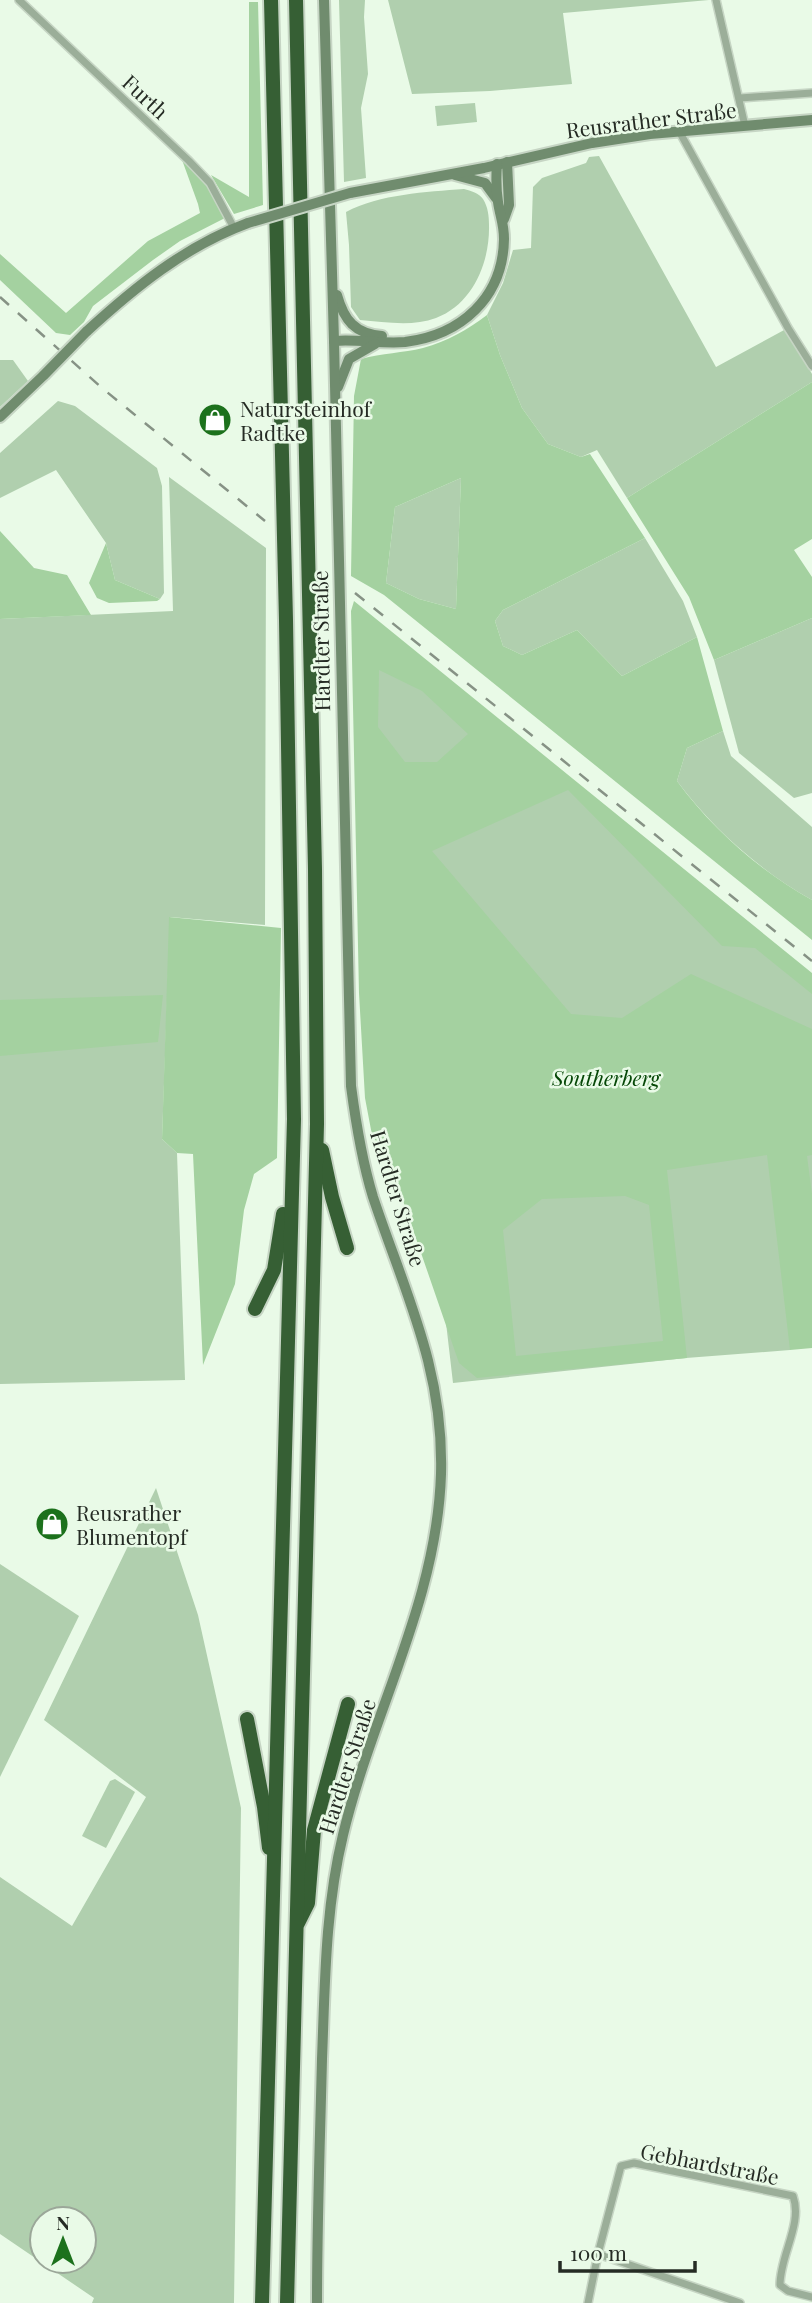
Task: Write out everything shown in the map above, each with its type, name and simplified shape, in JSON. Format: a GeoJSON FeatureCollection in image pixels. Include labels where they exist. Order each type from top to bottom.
{"type":"FeatureCollection","features":[{"type":"Feature","properties":{"kind":"highway"},"geometry":{"type":"LineString","coordinates":[[262,2303],[294,1119],[271,0]]}},
{"type":"Feature","properties":{"kind":"highway"},"geometry":{"type":"LineString","coordinates":[[287,2303],[317,1124],[315,869],[296,0]]}},
{"type":"Feature","properties":{"kind":"highway"},"geometry":{"type":"LineString","coordinates":[[317,1124],[332,1197],[347,1248]]}},
{"type":"Feature","properties":{"kind":"highway"},"geometry":{"type":"LineString","coordinates":[[255,1309],[274,1270],[282,1217],[292,1197]]}},
{"type":"Feature","properties":{"kind":"highway"},"geometry":{"type":"LineString","coordinates":[[296,1927],[308,1903],[314,1830],[348,1704]]}},
{"type":"Feature","properties":{"kind":"highway"},"geometry":{"type":"LineString","coordinates":[[247,1719],[264,1807],[275,1894]]}},
{"type":"Feature","properties":{"kind":"main road","name":"Hardter Straße"},"geometry":{"type":"LineString","coordinates":[[317,2303],[325,1974],[334,1878],[359,1778],[413,1626],[426,1578],[436,1533],[441,1474],[438,1419],[425,1343],[414,1305],[373,1194],[356,1126],[351,1086],[324,0]]}},
{"type":"Feature","properties":{"kind":"main road","name":"Reusrather Straße"},"geometry":{"type":"LineString","coordinates":[[0,417],[118,302],[189,251],[234,228],[350,194],[592,143],[680,131],[812,120]]}},
{"type":"Feature","properties":{"kind":"main road"},"geometry":{"type":"LineString","coordinates":[[498,201],[502,163]]}},
{"type":"Feature","properties":{"kind":"main road"},"geometry":{"type":"LineString","coordinates":[[502,163],[509,205],[503,219]]}},
{"type":"Feature","properties":{"kind":"main road"},"geometry":{"type":"LineString","coordinates":[[334,341],[378,343],[427,338],[458,324],[473,313],[490,291],[501,264],[503,219],[498,201],[485,183],[453,174]]}},
{"type":"Feature","properties":{"kind":"main road"},"geometry":{"type":"LineString","coordinates":[[332,275],[343,314],[351,326],[371,335],[427,338]]}},
{"type":"Feature","properties":{"kind":"main road"},"geometry":{"type":"LineString","coordinates":[[335,404],[341,377],[349,359],[378,343]]}},
{"type":"Feature","properties":{"kind":"street","name":"Furth"},"geometry":{"type":"LineString","coordinates":[[19,0],[190,161],[210,183],[234,228]]}},
{"type":"Feature","properties":{"kind":"street"},"geometry":{"type":"LineString","coordinates":[[716,0],[745,125]]}},
{"type":"Feature","properties":{"kind":"street"},"geometry":{"type":"LineString","coordinates":[[740,98],[812,93]]}},
{"type":"Feature","properties":{"kind":"street"},"geometry":{"type":"LineString","coordinates":[[680,131],[788,328],[812,366]]}},
{"type":"Feature","properties":{"kind":"street","name":"Gebhardstraße"},"geometry":{"type":"LineString","coordinates":[[598,2254],[621,2166],[634,2163],[793,2196],[798,2209],[782,2264],[780,2284],[788,2291],[812,2297]]}},
{"type":"Feature","properties":{"kind":"street"},"geometry":{"type":"LineString","coordinates":[[588,2303],[598,2254],[740,2303]]}},
{"type":"Feature","properties":{"kind":"green space"},"geometry":{"type":"Polygon","coordinates":[[[339,0],[365,0],[368,74],[361,108],[366,178],[344,182],[339,0]]]}},
{"type":"Feature","properties":{"kind":"green space"},"geometry":{"type":"Polygon","coordinates":[[[388,0],[709,0],[563,13],[572,84],[412,94],[388,0]]]}},
{"type":"Feature","properties":{"kind":"green space"},"geometry":{"type":"Polygon","coordinates":[[[249,2],[258,2],[263,205],[234,214],[211,175],[249,197],[249,2]]]}},
{"type":"Feature","properties":{"kind":"green space"},"geometry":{"type":"Polygon","coordinates":[[[475,103],[477,122],[437,126],[435,106],[475,103]]]}},
{"type":"Feature","properties":{"kind":"green space"},"geometry":{"type":"Polygon","coordinates":[[[599,156],[716,367],[786,329],[812,374],[812,382],[627,498],[597,450],[581,457],[548,444],[522,408],[487,315],[503,283],[513,250],[531,248],[533,187],[542,178],[586,163],[589,157],[599,156]]]}},
{"type":"Feature","properties":{"kind":"green space"},"geometry":{"type":"Polygon","coordinates":[[[181,157],[211,190],[225,218],[180,241],[153,260],[93,306],[84,322],[70,335],[56,333],[0,280],[0,254],[66,313],[148,241],[200,213],[181,157]]]}},
{"type":"Feature","properties":{"kind":"green space"},"geometry":{"type":"Polygon","coordinates":[[[464,189],[483,199],[489,222],[489,239],[482,267],[469,292],[449,312],[427,321],[398,323],[360,320],[351,307],[346,212],[388,198],[464,189]]]}},
{"type":"Feature","properties":{"kind":"green space"},"geometry":{"type":"Polygon","coordinates":[[[487,315],[522,408],[548,444],[581,457],[590,454],[645,538],[503,610],[495,621],[503,646],[522,655],[577,630],[622,676],[697,637],[723,731],[687,748],[677,781],[706,816],[738,848],[774,876],[812,900],[812,940],[384,595],[351,576],[354,396],[361,359],[432,345],[457,335],[487,315]],[[461,478],[395,507],[386,583],[419,599],[456,609],[461,478]]]}},
{"type":"Feature","properties":{"kind":"green space"},"geometry":{"type":"Polygon","coordinates":[[[0,360],[13,360],[28,381],[0,407],[0,360]]]}},
{"type":"Feature","properties":{"kind":"green space"},"geometry":{"type":"Polygon","coordinates":[[[812,382],[812,539],[794,550],[812,577],[812,618],[714,660],[689,597],[627,498],[812,382]]]}},
{"type":"Feature","properties":{"kind":"green space"},"geometry":{"type":"Polygon","coordinates":[[[58,401],[75,406],[157,468],[162,486],[164,593],[160,599],[115,580],[106,543],[56,470],[0,498],[0,453],[58,401]]]}},
{"type":"Feature","properties":{"kind":"green space"},"geometry":{"type":"Polygon","coordinates":[[[169,477],[266,548],[265,925],[170,917],[162,1139],[177,1153],[185,1380],[0,1384],[0,619],[173,611],[169,477]]]}},
{"type":"Feature","properties":{"kind":"green space"},"geometry":{"type":"Polygon","coordinates":[[[461,478],[456,609],[419,599],[386,583],[395,507],[461,478]]]}},
{"type":"Feature","properties":{"kind":"green space"},"geometry":{"type":"Polygon","coordinates":[[[0,531],[34,568],[67,575],[91,615],[0,619],[0,531]]]}},
{"type":"Feature","properties":{"kind":"green space"},"geometry":{"type":"Polygon","coordinates":[[[645,538],[683,601],[697,637],[622,676],[577,630],[522,655],[503,646],[495,621],[503,610],[645,538]]]}},
{"type":"Feature","properties":{"kind":"green space"},"geometry":{"type":"Polygon","coordinates":[[[106,543],[115,580],[160,599],[109,603],[97,598],[89,583],[106,543]]]}},
{"type":"Feature","properties":{"kind":"green space","name":"Southerberg"},"geometry":{"type":"Polygon","coordinates":[[[354,601],[812,973],[812,994],[755,948],[722,946],[568,790],[432,851],[571,1014],[622,1018],[691,974],[812,1029],[812,1155],[807,1156],[812,1194],[812,1348],[790,1350],[767,1155],[667,1170],[687,1358],[477,1378],[459,1363],[390,1163],[372,1135],[365,1098],[359,993],[351,611],[354,601]],[[379,670],[378,727],[405,762],[437,762],[468,734],[422,691],[379,670]],[[625,1196],[542,1199],[503,1230],[516,1356],[663,1341],[649,1205],[625,1196]]]}},
{"type":"Feature","properties":{"kind":"green space","name":"Southerberg"},"geometry":{"type":"Polygon","coordinates":[[[368,614],[812,978],[812,1344],[790,1347],[790,1350],[686,1358],[453,1383],[430,1185],[376,1130],[368,614]]]}},
{"type":"Feature","properties":{"kind":"green space"},"geometry":{"type":"Polygon","coordinates":[[[812,618],[812,793],[794,798],[739,753],[714,660],[812,618]]]}},
{"type":"Feature","properties":{"kind":"green space"},"geometry":{"type":"Polygon","coordinates":[[[723,731],[731,756],[812,827],[812,900],[755,862],[706,816],[677,781],[687,748],[723,731]]]}},
{"type":"Feature","properties":{"kind":"green space"},"geometry":{"type":"Polygon","coordinates":[[[169,917],[281,928],[277,1158],[254,1174],[244,1210],[235,1284],[203,1365],[193,1154],[177,1153],[162,1139],[169,917]]]}},
{"type":"Feature","properties":{"kind":"green space"},"geometry":{"type":"Polygon","coordinates":[[[163,995],[158,1042],[0,1056],[0,1000],[163,995]]]}},
{"type":"Feature","properties":{"kind":"green space"},"geometry":{"type":"Polygon","coordinates":[[[156,1488],[198,1615],[241,1808],[234,2303],[92,2303],[94,2298],[60,2275],[98,2275],[98,2205],[28,2205],[28,2253],[0,2234],[0,1877],[72,1926],[146,1797],[44,1720],[156,1488]]]}},
{"type":"Feature","properties":{"kind":"green space"},"geometry":{"type":"Polygon","coordinates":[[[0,1564],[79,1616],[0,1777],[0,1564]]]}},
{"type":"Feature","properties":{"kind":"green space"},"geometry":{"type":"Polygon","coordinates":[[[115,1779],[135,1792],[106,1848],[82,1836],[110,1781],[115,1779]]]}},
{"type":"Feature","properties":{"kind":"railway"},"geometry":{"type":"LineString","coordinates":[[0,297],[102,388],[265,521]]}},
{"type":"Feature","properties":{"kind":"railway"},"geometry":{"type":"LineString","coordinates":[[355,593],[812,961]]}},
{"type":"Feature","properties":{"kind":"place","name":"Natursteinhof Radtke"},"geometry":{"type":"Point","coordinates":[215,420]}},
{"type":"Feature","properties":{"kind":"place","name":"Reusrather Blumentopf"},"geometry":{"type":"Point","coordinates":[52,1524]}}]}
